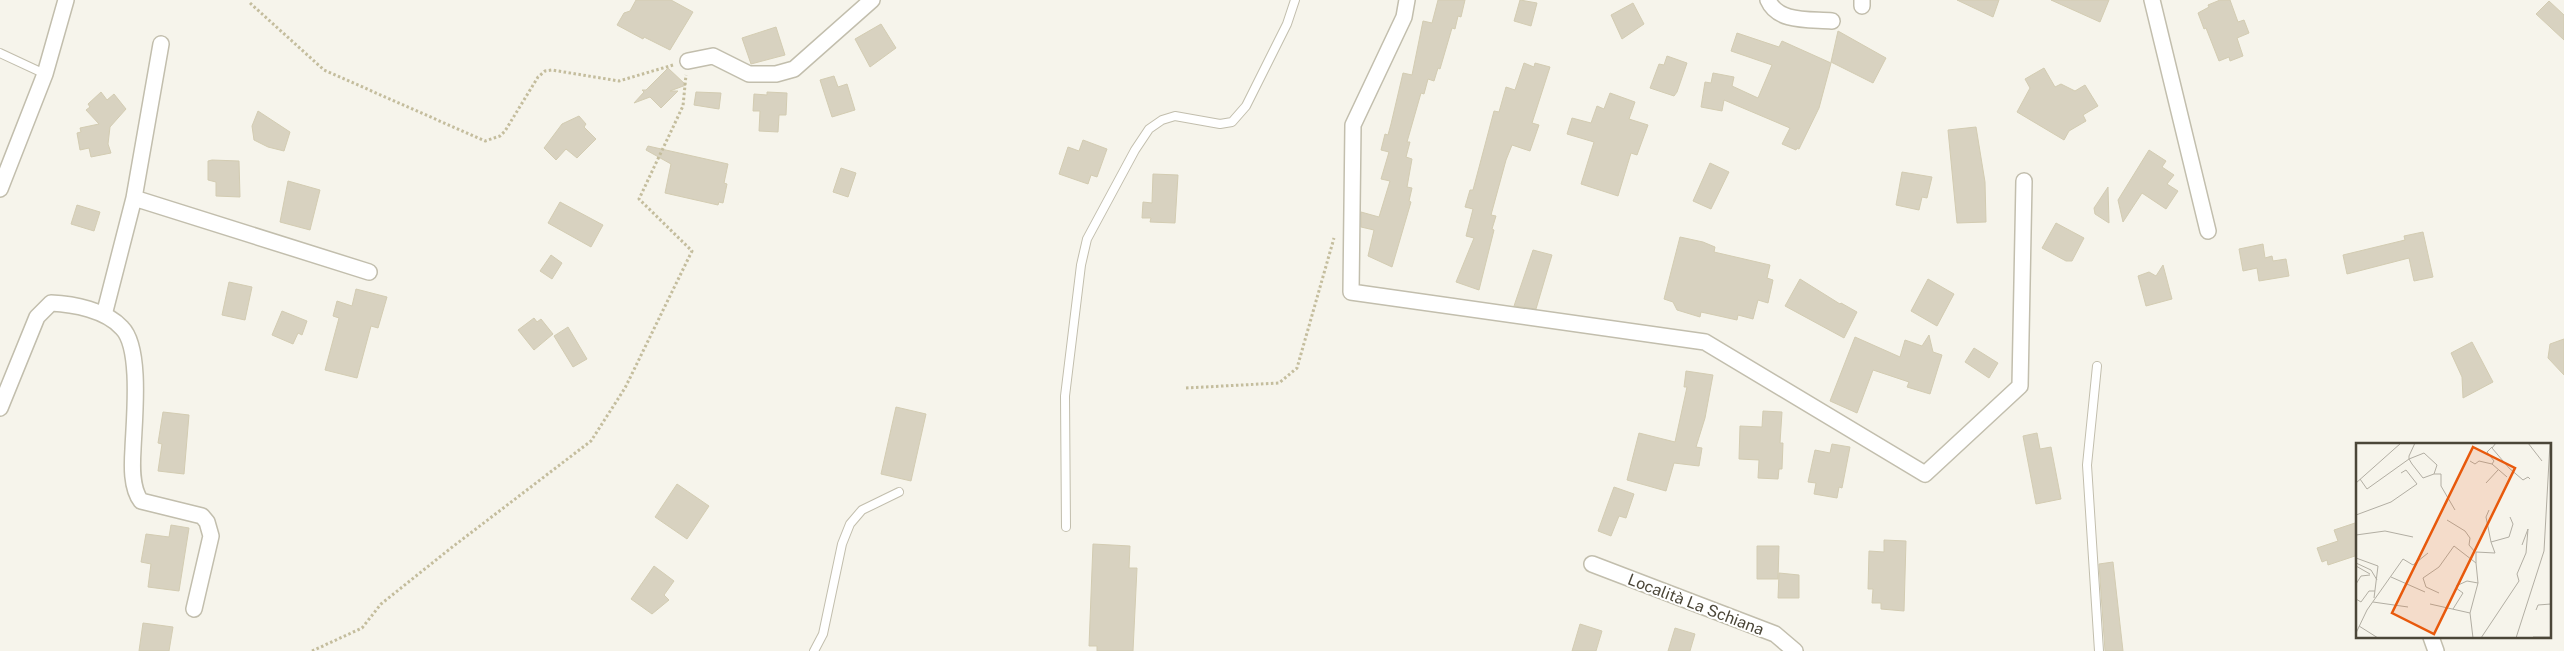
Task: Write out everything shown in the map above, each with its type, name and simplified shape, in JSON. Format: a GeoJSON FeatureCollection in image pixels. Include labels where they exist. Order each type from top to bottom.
{"type":"FeatureCollection","features":[{"type":"Feature","properties":{"kind":"street"},"geometry":{"type":"LineString","coordinates":[[0,189],[45,74],[66,0]]}},
{"type":"Feature","properties":{"kind":"street"},"geometry":{"type":"LineString","coordinates":[[688,61],[713,56],[749,74],[776,74],[794,70],[872,0]]}},
{"type":"Feature","properties":{"kind":"street"},"geometry":{"type":"LineString","coordinates":[[1407,0],[1404,18],[1353,125],[1351,292],[1705,342],[1925,474],[2020,386],[2024,181]]}},
{"type":"Feature","properties":{"kind":"street"},"geometry":{"type":"LineString","coordinates":[[1768,0],[1773,10],[1782,16],[1832,21]]}},
{"type":"Feature","properties":{"kind":"street"},"geometry":{"type":"LineString","coordinates":[[2152,0],[2208,232]]}},
{"type":"Feature","properties":{"kind":"street"},"geometry":{"type":"LineString","coordinates":[[104,315],[134,198],[161,44]]}},
{"type":"Feature","properties":{"kind":"street"},"geometry":{"type":"LineString","coordinates":[[134,198],[369,272]]}},
{"type":"Feature","properties":{"kind":"street"},"geometry":{"type":"LineString","coordinates":[[0,408],[37,317],[51,303],[64,304],[104,315],[122,327],[129,338],[136,385],[132,468],[137,496],[141,501],[202,516],[207,522],[210,536],[194,609]]}},
{"type":"Feature","properties":{"kind":"street","name":"Località La Schiana"},"geometry":{"type":"LineString","coordinates":[[1592,564],[1775,634],[1795,651]]}},
{"type":"Feature","properties":{"kind":"street"},"geometry":{"type":"LineString","coordinates":[[2431,638],[2436,651]]}},
{"type":"Feature","properties":{"kind":"lane"},"geometry":{"type":"LineString","coordinates":[[1066,527],[1066,396],[1081,265],[1088,239],[1134,150],[1149,130],[1162,120],[1175,116],[1220,124],[1232,122],[1246,106],[1287,24],[1295,0]]}},
{"type":"Feature","properties":{"kind":"lane"},"geometry":{"type":"LineString","coordinates":[[0,53],[45,74]]}},
{"type":"Feature","properties":{"kind":"lane"},"geometry":{"type":"LineString","coordinates":[[2097,366],[2087,465],[2099,651]]}},
{"type":"Feature","properties":{"kind":"lane"},"geometry":{"type":"LineString","coordinates":[[814,651],[823,634],[842,544],[850,524],[862,510],[899,492]]}},
{"type":"Feature","properties":{"kind":"path"},"geometry":{"type":"LineString","coordinates":[[250,4],[324,70],[485,140],[500,136],[505,131],[538,77],[545,71],[552,70],[619,81],[688,61],[684,106],[639,199],[692,251],[624,388],[591,441],[381,604],[362,628],[312,651]]}},
{"type":"Feature","properties":{"kind":"path"},"geometry":{"type":"LineString","coordinates":[[1186,388],[1279,384],[1297,368],[1334,231]]}},
{"type":"Feature","properties":{"kind":"building"},"geometry":{"type":"Polygon","coordinates":[[[636,0],[671,0],[693,12],[670,50],[644,37],[643,39],[617,25],[624,13],[630,11],[636,0]]]}},
{"type":"Feature","properties":{"kind":"building"},"geometry":{"type":"Polygon","coordinates":[[[1438,0],[1465,0],[1461,17],[1458,16],[1455,29],[1452,28],[1440,69],[1438,68],[1434,81],[1428,79],[1424,94],[1421,93],[1407,142],[1410,142],[1406,157],[1412,159],[1407,187],[1412,188],[1409,201],[1411,202],[1392,267],[1368,256],[1374,230],[1361,227],[1361,212],[1379,217],[1390,181],[1381,179],[1389,152],[1381,150],[1385,134],[1388,135],[1403,73],[1412,75],[1423,21],[1432,23],[1438,0]]]}},
{"type":"Feature","properties":{"kind":"building"},"geometry":{"type":"Polygon","coordinates":[[[1520,0],[1537,3],[1531,26],[1514,21],[1520,0]]]}},
{"type":"Feature","properties":{"kind":"building"},"geometry":{"type":"Polygon","coordinates":[[[1957,0],[1999,0],[1993,17],[1957,0]]]}},
{"type":"Feature","properties":{"kind":"building"},"geometry":{"type":"Polygon","coordinates":[[[2051,0],[2109,0],[2100,22],[2051,0]]]}},
{"type":"Feature","properties":{"kind":"building"},"geometry":{"type":"Polygon","coordinates":[[[2220,0],[2230,0],[2238,22],[2244,20],[2249,33],[2237,38],[2243,56],[2230,61],[2229,57],[2219,61],[2198,13],[2209,7],[2208,5],[2220,0]]]}},
{"type":"Feature","properties":{"kind":"building"},"geometry":{"type":"Polygon","coordinates":[[[2549,1],[2564,15],[2564,40],[2536,14],[2549,1]]]}},
{"type":"Feature","properties":{"kind":"building"},"geometry":{"type":"Polygon","coordinates":[[[1633,3],[1644,24],[1622,39],[1611,15],[1633,3]]]}},
{"type":"Feature","properties":{"kind":"building"},"geometry":{"type":"Polygon","coordinates":[[[881,24],[896,48],[870,67],[855,39],[881,24]]]}},
{"type":"Feature","properties":{"kind":"building"},"geometry":{"type":"Polygon","coordinates":[[[776,27],[785,55],[751,64],[742,38],[776,27]]]}},
{"type":"Feature","properties":{"kind":"building"},"geometry":{"type":"Polygon","coordinates":[[[1838,31],[1886,58],[1873,83],[1831,62],[1838,31]]]}},
{"type":"Feature","properties":{"kind":"building"},"geometry":{"type":"Polygon","coordinates":[[[1737,33],[1779,47],[1782,41],[1831,63],[1819,108],[1799,149],[1797,148],[1796,150],[1782,144],[1790,128],[1724,100],[1722,111],[1701,107],[1705,82],[1711,83],[1713,73],[1734,77],[1732,86],[1758,98],[1772,65],[1731,51],[1737,33]]]}},
{"type":"Feature","properties":{"kind":"building"},"geometry":{"type":"Polygon","coordinates":[[[1667,56],[1687,63],[1674,96],[1650,88],[1659,64],[1664,65],[1667,56]]]}},
{"type":"Feature","properties":{"kind":"building"},"geometry":{"type":"Polygon","coordinates":[[[1524,63],[1534,67],[1535,63],[1550,67],[1532,123],[1539,125],[1530,151],[1512,145],[1506,160],[1491,215],[1496,216],[1492,229],[1494,230],[1479,290],[1456,282],[1474,238],[1466,236],[1473,209],[1465,207],[1470,190],[1473,190],[1494,111],[1499,112],[1506,87],[1515,90],[1524,63]]]}},
{"type":"Feature","properties":{"kind":"building"},"geometry":{"type":"Polygon","coordinates":[[[668,68],[686,85],[670,91],[678,91],[661,108],[650,97],[634,103],[644,92],[642,90],[646,90],[668,68]]]}},
{"type":"Feature","properties":{"kind":"building"},"geometry":{"type":"Polygon","coordinates":[[[2044,68],[2055,87],[2061,84],[2075,91],[2085,85],[2098,106],[2083,115],[2086,121],[2069,131],[2064,140],[2017,112],[2030,88],[2025,79],[2044,68]]]}},
{"type":"Feature","properties":{"kind":"building"},"geometry":{"type":"Polygon","coordinates":[[[834,76],[838,87],[847,84],[855,110],[832,117],[820,80],[834,76]]]}},
{"type":"Feature","properties":{"kind":"building"},"geometry":{"type":"Polygon","coordinates":[[[101,92],[107,100],[114,94],[126,109],[110,127],[108,144],[111,153],[91,157],[89,148],[80,150],[77,133],[81,132],[80,128],[99,124],[86,110],[90,107],[88,104],[101,92]]]}},
{"type":"Feature","properties":{"kind":"building"},"geometry":{"type":"Polygon","coordinates":[[[696,92],[721,93],[719,109],[694,105],[696,92]]]}},
{"type":"Feature","properties":{"kind":"building"},"geometry":{"type":"Polygon","coordinates":[[[767,92],[787,93],[786,115],[779,115],[778,132],[759,131],[760,111],[753,111],[754,94],[767,95],[767,92]]]}},
{"type":"Feature","properties":{"kind":"building"},"geometry":{"type":"Polygon","coordinates":[[[1610,93],[1635,102],[1629,119],[1648,125],[1637,155],[1631,153],[1618,196],[1581,184],[1594,142],[1567,134],[1572,118],[1591,123],[1597,106],[1604,109],[1610,93]]]}},
{"type":"Feature","properties":{"kind":"building"},"geometry":{"type":"Polygon","coordinates":[[[258,111],[290,132],[284,151],[268,147],[254,140],[252,126],[258,111]]]}},
{"type":"Feature","properties":{"kind":"building"},"geometry":{"type":"Polygon","coordinates":[[[579,116],[586,124],[584,127],[596,139],[577,158],[566,149],[556,160],[544,148],[562,124],[579,116]]]}},
{"type":"Feature","properties":{"kind":"building"},"geometry":{"type":"Polygon","coordinates":[[[1976,127],[1985,182],[1986,222],[1957,223],[1948,130],[1976,127]]]}},
{"type":"Feature","properties":{"kind":"building"},"geometry":{"type":"Polygon","coordinates":[[[1083,140],[1107,149],[1097,177],[1091,175],[1088,184],[1059,174],[1068,147],[1079,151],[1083,140]]]}},
{"type":"Feature","properties":{"kind":"building"},"geometry":{"type":"Polygon","coordinates":[[[648,146],[728,164],[724,183],[727,184],[723,203],[719,202],[718,205],[665,193],[671,164],[646,150],[648,146]]]}},
{"type":"Feature","properties":{"kind":"building"},"geometry":{"type":"Polygon","coordinates":[[[2149,150],[2166,161],[2162,167],[2174,175],[2167,184],[2178,191],[2166,209],[2142,193],[2123,222],[2118,200],[2149,150]]]}},
{"type":"Feature","properties":{"kind":"building"},"geometry":{"type":"Polygon","coordinates":[[[208,161],[239,161],[240,197],[216,196],[216,182],[208,180],[208,161]]]}},
{"type":"Feature","properties":{"kind":"building"},"geometry":{"type":"Polygon","coordinates":[[[1710,163],[1729,172],[1711,209],[1693,201],[1710,163]]]}},
{"type":"Feature","properties":{"kind":"building"},"geometry":{"type":"Polygon","coordinates":[[[841,168],[856,173],[848,197],[833,192],[841,168]]]}},
{"type":"Feature","properties":{"kind":"building"},"geometry":{"type":"Polygon","coordinates":[[[1902,172],[1932,177],[1927,198],[1922,197],[1919,210],[1896,205],[1902,172]]]}},
{"type":"Feature","properties":{"kind":"building"},"geometry":{"type":"Polygon","coordinates":[[[1153,174],[1178,175],[1175,223],[1150,222],[1151,218],[1142,218],[1143,202],[1152,203],[1153,174]]]}},
{"type":"Feature","properties":{"kind":"building"},"geometry":{"type":"Polygon","coordinates":[[[288,181],[320,190],[310,230],[280,222],[288,181]]]}},
{"type":"Feature","properties":{"kind":"building"},"geometry":{"type":"Polygon","coordinates":[[[2108,187],[2109,223],[2095,214],[2094,208],[2108,187]]]}},
{"type":"Feature","properties":{"kind":"building"},"geometry":{"type":"Polygon","coordinates":[[[560,202],[603,225],[591,247],[548,223],[560,202]]]}},
{"type":"Feature","properties":{"kind":"building"},"geometry":{"type":"Polygon","coordinates":[[[77,205],[100,212],[94,231],[71,224],[77,205]]]}},
{"type":"Feature","properties":{"kind":"building"},"geometry":{"type":"Polygon","coordinates":[[[2056,223],[2084,238],[2072,261],[2066,261],[2042,248],[2056,223]]]}},
{"type":"Feature","properties":{"kind":"building"},"geometry":{"type":"Polygon","coordinates":[[[2423,232],[2433,277],[2414,281],[2409,258],[2347,274],[2343,255],[2405,240],[2404,236],[2423,232]]]}},
{"type":"Feature","properties":{"kind":"building"},"geometry":{"type":"Polygon","coordinates":[[[1680,237],[1703,242],[1715,247],[1714,252],[1770,265],[1767,278],[1773,280],[1768,303],[1758,300],[1753,319],[1738,315],[1737,320],[1701,312],[1700,317],[1677,310],[1673,302],[1664,299],[1680,237]]]}},
{"type":"Feature","properties":{"kind":"building"},"geometry":{"type":"Polygon","coordinates":[[[2263,244],[2265,258],[2272,256],[2273,261],[2286,259],[2289,276],[2259,281],[2257,268],[2243,271],[2239,249],[2263,244]]]}},
{"type":"Feature","properties":{"kind":"building"},"geometry":{"type":"Polygon","coordinates":[[[1533,250],[1552,255],[1536,309],[1514,306],[1533,250]]]}},
{"type":"Feature","properties":{"kind":"building"},"geometry":{"type":"Polygon","coordinates":[[[551,255],[562,263],[552,279],[540,271],[551,255]]]}},
{"type":"Feature","properties":{"kind":"building"},"geometry":{"type":"Polygon","coordinates":[[[2163,265],[2172,299],[2146,306],[2138,276],[2149,272],[2156,276],[2163,265]]]}},
{"type":"Feature","properties":{"kind":"building"},"geometry":{"type":"Polygon","coordinates":[[[1800,279],[1840,304],[1857,312],[1844,338],[1785,306],[1800,279]]]}},
{"type":"Feature","properties":{"kind":"building"},"geometry":{"type":"Polygon","coordinates":[[[1928,279],[1954,294],[1937,326],[1911,311],[1928,279]]]}},
{"type":"Feature","properties":{"kind":"building"},"geometry":{"type":"Polygon","coordinates":[[[229,282],[252,287],[245,320],[222,315],[229,282]]]}},
{"type":"Feature","properties":{"kind":"building"},"geometry":{"type":"Polygon","coordinates":[[[356,289],[387,297],[378,328],[371,326],[357,378],[325,370],[339,318],[333,316],[337,301],[352,306],[356,289]]]}},
{"type":"Feature","properties":{"kind":"building"},"geometry":{"type":"Polygon","coordinates":[[[282,311],[307,321],[302,335],[298,333],[293,344],[272,335],[282,311]]]}},
{"type":"Feature","properties":{"kind":"building"},"geometry":{"type":"Polygon","coordinates":[[[534,318],[537,322],[541,319],[553,334],[534,350],[518,330],[534,318]]]}},
{"type":"Feature","properties":{"kind":"building"},"geometry":{"type":"Polygon","coordinates":[[[568,327],[587,359],[573,367],[554,336],[568,327]]]}},
{"type":"Feature","properties":{"kind":"building"},"geometry":{"type":"Polygon","coordinates":[[[1929,335],[1933,352],[1942,355],[1930,394],[1907,387],[1909,382],[1873,370],[1857,413],[1830,401],[1855,337],[1900,357],[1905,340],[1922,346],[1929,335]]]}},
{"type":"Feature","properties":{"kind":"building"},"geometry":{"type":"Polygon","coordinates":[[[2564,339],[2564,375],[2548,358],[2550,344],[2564,339]]]}},
{"type":"Feature","properties":{"kind":"building"},"geometry":{"type":"Polygon","coordinates":[[[2472,342],[2493,382],[2463,398],[2462,377],[2451,353],[2472,342]]]}},
{"type":"Feature","properties":{"kind":"building"},"geometry":{"type":"Polygon","coordinates":[[[1974,348],[1998,363],[1989,378],[1965,362],[1974,348]]]}},
{"type":"Feature","properties":{"kind":"building"},"geometry":{"type":"Polygon","coordinates":[[[1686,371],[1713,375],[1705,418],[1696,447],[1702,448],[1699,466],[1674,463],[1666,491],[1627,480],[1639,433],[1675,442],[1687,387],[1684,387],[1686,371]]]}},
{"type":"Feature","properties":{"kind":"building"},"geometry":{"type":"Polygon","coordinates":[[[896,407],[926,414],[911,481],[881,474],[896,407]]]}},
{"type":"Feature","properties":{"kind":"building"},"geometry":{"type":"Polygon","coordinates":[[[1763,411],[1782,412],[1780,443],[1783,443],[1782,469],[1779,469],[1778,479],[1758,478],[1759,460],[1739,459],[1740,426],[1762,427],[1763,411]]]}},
{"type":"Feature","properties":{"kind":"building"},"geometry":{"type":"Polygon","coordinates":[[[163,412],[189,415],[184,474],[158,471],[162,444],[158,443],[163,412]]]}},
{"type":"Feature","properties":{"kind":"building"},"geometry":{"type":"Polygon","coordinates":[[[2037,433],[2040,449],[2051,447],[2061,499],[2036,504],[2023,436],[2037,433]]]}},
{"type":"Feature","properties":{"kind":"building"},"geometry":{"type":"Polygon","coordinates":[[[1832,444],[1850,447],[1842,488],[1839,487],[1837,498],[1814,494],[1816,483],[1808,482],[1815,450],[1830,453],[1832,444]]]}},
{"type":"Feature","properties":{"kind":"building"},"geometry":{"type":"Polygon","coordinates":[[[677,484],[709,506],[687,539],[655,517],[677,484]]]}},
{"type":"Feature","properties":{"kind":"building"},"geometry":{"type":"Polygon","coordinates":[[[1614,487],[1634,494],[1626,518],[1619,516],[1611,536],[1598,531],[1614,487]]]}},
{"type":"Feature","properties":{"kind":"building"},"geometry":{"type":"Polygon","coordinates":[[[2356,523],[2356,556],[2328,565],[2327,560],[2322,562],[2317,548],[2338,541],[2334,530],[2356,523]]]}},
{"type":"Feature","properties":{"kind":"building"},"geometry":{"type":"Polygon","coordinates":[[[171,525],[189,528],[179,591],[148,587],[151,564],[141,562],[146,534],[169,537],[171,525]]]}},
{"type":"Feature","properties":{"kind":"building"},"geometry":{"type":"Polygon","coordinates":[[[1884,540],[1906,541],[1904,611],[1881,609],[1881,603],[1872,603],[1873,589],[1868,589],[1869,551],[1884,552],[1884,540]]]}},
{"type":"Feature","properties":{"kind":"building"},"geometry":{"type":"Polygon","coordinates":[[[1093,544],[1130,546],[1129,568],[1137,568],[1133,651],[1097,651],[1097,646],[1089,646],[1093,544]]]}},
{"type":"Feature","properties":{"kind":"building"},"geometry":{"type":"Polygon","coordinates":[[[1757,546],[1779,546],[1778,579],[1757,579],[1757,546]]]}},
{"type":"Feature","properties":{"kind":"building"},"geometry":{"type":"Polygon","coordinates":[[[2113,562],[2123,651],[2105,651],[2099,564],[2113,562]]]}},
{"type":"Feature","properties":{"kind":"building"},"geometry":{"type":"Polygon","coordinates":[[[654,566],[674,581],[664,595],[669,600],[652,614],[631,599],[654,566]]]}},
{"type":"Feature","properties":{"kind":"building"},"geometry":{"type":"Polygon","coordinates":[[[1779,573],[1799,575],[1799,598],[1778,598],[1779,573]]]}},
{"type":"Feature","properties":{"kind":"building"},"geometry":{"type":"Polygon","coordinates":[[[143,623],[173,627],[169,651],[139,651],[143,623]]]}},
{"type":"Feature","properties":{"kind":"building"},"geometry":{"type":"Polygon","coordinates":[[[1580,624],[1602,631],[1596,651],[1572,651],[1580,624]]]}},
{"type":"Feature","properties":{"kind":"building"},"geometry":{"type":"Polygon","coordinates":[[[1675,628],[1695,634],[1690,651],[1668,651],[1675,628]]]}}]}
